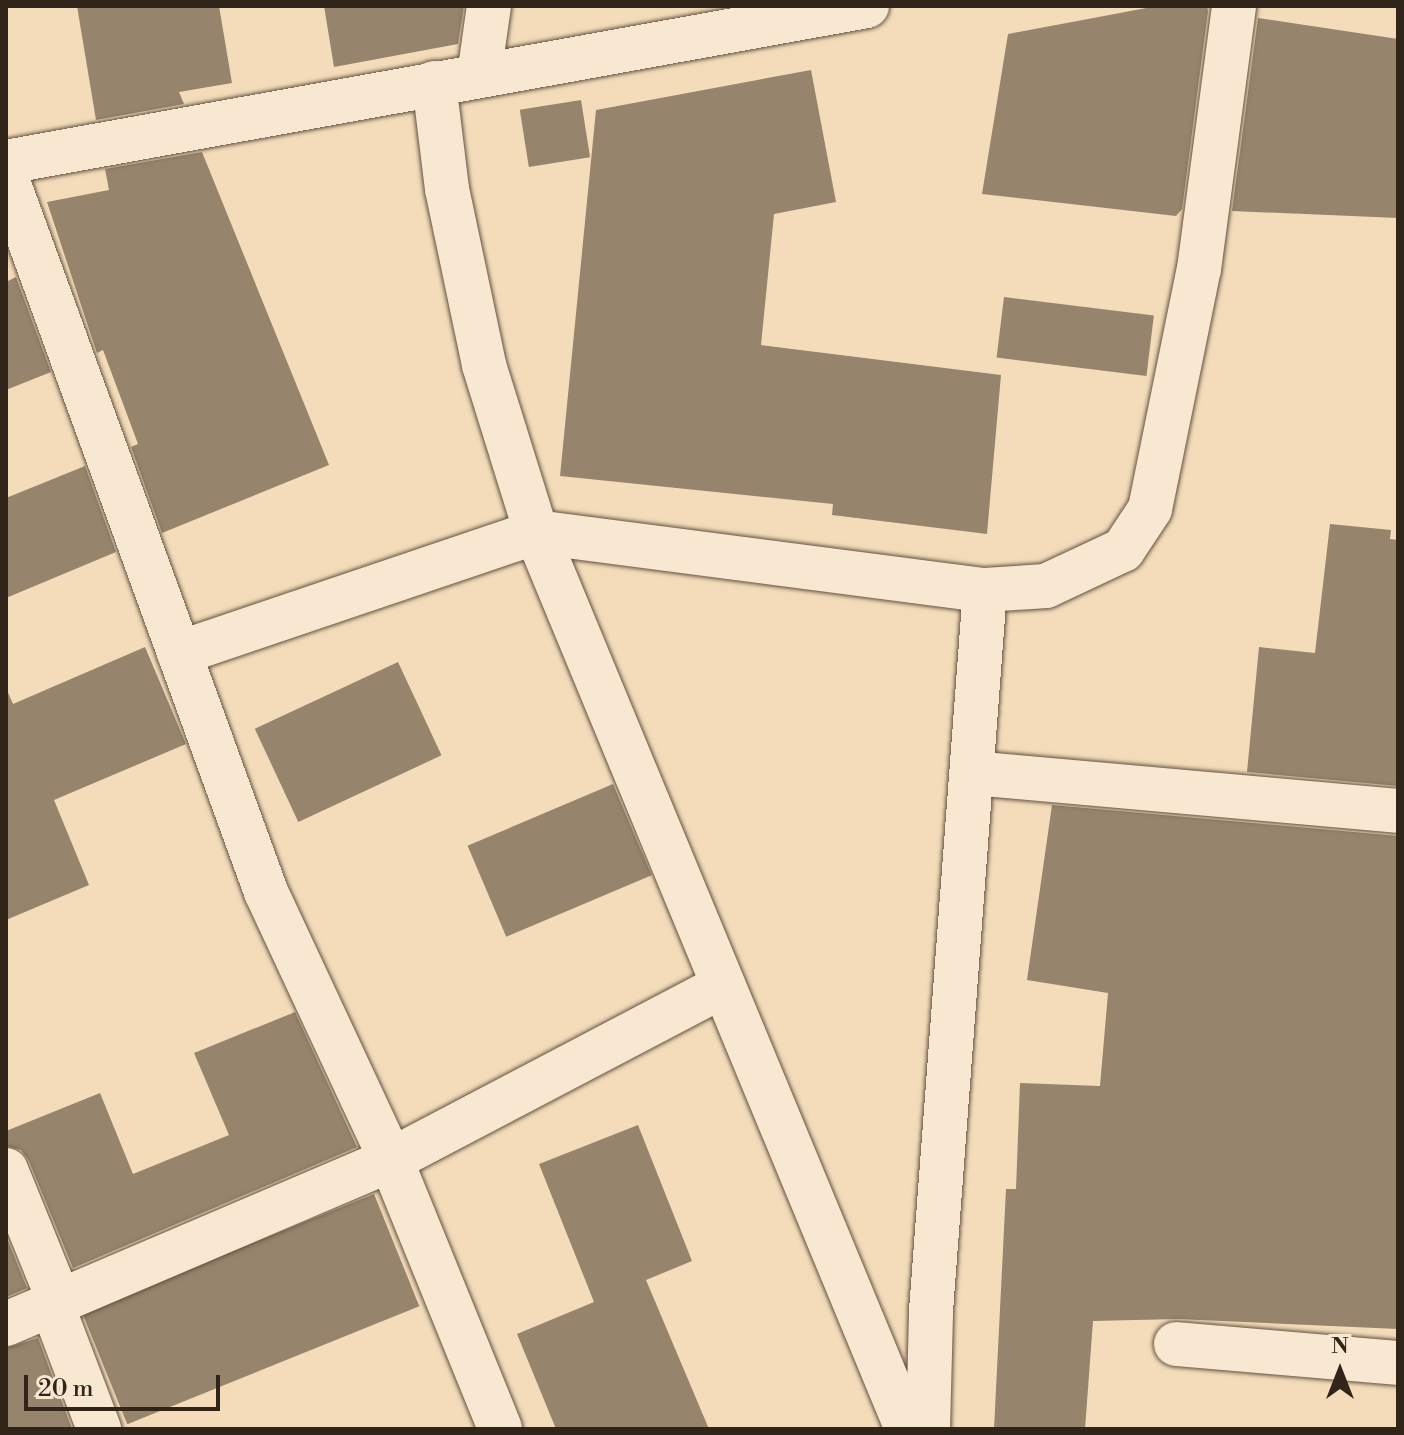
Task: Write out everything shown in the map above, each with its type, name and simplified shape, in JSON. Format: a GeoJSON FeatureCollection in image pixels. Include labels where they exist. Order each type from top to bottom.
{"type":"FeatureCollection","features":[{"type":"Feature","properties":{"kind":"street"},"geometry":{"type":"LineString","coordinates":[[479,76],[489,6]]}},
{"type":"Feature","properties":{"kind":"street"},"geometry":{"type":"LineString","coordinates":[[6,162],[867,6]]}},
{"type":"Feature","properties":{"kind":"street"},"geometry":{"type":"LineString","coordinates":[[179,653],[536,532],[985,590],[1046,586],[1084,571],[1123,550],[1150,509],[1199,269],[1234,6]]}},
{"type":"Feature","properties":{"kind":"street"},"geometry":{"type":"LineString","coordinates":[[434,83],[447,189],[484,365],[536,532],[907,1429]]}},
{"type":"Feature","properties":{"kind":"street"},"geometry":{"type":"LineString","coordinates":[[6,176],[266,892],[391,1160],[500,1429]]}},
{"type":"Feature","properties":{"kind":"street"},"geometry":{"type":"LineString","coordinates":[[928,1429],[931,1311],[985,590]]}},
{"type":"Feature","properties":{"kind":"street"},"geometry":{"type":"LineString","coordinates":[[973,773],[1398,811]]}},
{"type":"Feature","properties":{"kind":"street"},"geometry":{"type":"LineString","coordinates":[[6,1324],[391,1160],[723,986]]}},
{"type":"Feature","properties":{"kind":"street"},"geometry":{"type":"LineString","coordinates":[[6,1170],[99,1429]]}},
{"type":"Feature","properties":{"kind":"street"},"geometry":{"type":"LineString","coordinates":[[1176,1344],[1398,1363]]}},
{"type":"Feature","properties":{"kind":"building"},"geometry":{"type":"Polygon","coordinates":[[[77,6],[219,6],[232,83],[179,92],[184,104],[96,120],[77,6]]]}},
{"type":"Feature","properties":{"kind":"building"},"geometry":{"type":"Polygon","coordinates":[[[324,6],[464,6],[458,44],[334,67],[324,6]]]}},
{"type":"Feature","properties":{"kind":"building"},"geometry":{"type":"Polygon","coordinates":[[[1157,6],[1207,6],[1208,11],[1182,209],[1176,216],[982,194],[1008,34],[1157,6]]]}},
{"type":"Feature","properties":{"kind":"building"},"geometry":{"type":"Polygon","coordinates":[[[1258,18],[1398,39],[1398,218],[1232,211],[1258,18]]]}},
{"type":"Feature","properties":{"kind":"building"},"geometry":{"type":"Polygon","coordinates":[[[811,70],[836,202],[774,214],[761,345],[1001,375],[987,534],[832,515],[833,504],[560,476],[596,110],[811,70]]]}},
{"type":"Feature","properties":{"kind":"building"},"geometry":{"type":"Polygon","coordinates":[[[581,100],[590,157],[529,167],[520,110],[581,100]]]}},
{"type":"Feature","properties":{"kind":"building"},"geometry":{"type":"Polygon","coordinates":[[[202,152],[329,465],[162,533],[131,447],[138,444],[103,350],[97,353],[47,202],[109,190],[105,169],[202,152]]]}},
{"type":"Feature","properties":{"kind":"building"},"geometry":{"type":"Polygon","coordinates":[[[16,277],[51,372],[6,390],[6,282],[16,277]]]}},
{"type":"Feature","properties":{"kind":"building"},"geometry":{"type":"Polygon","coordinates":[[[1004,297],[1154,315],[1146,376],[997,358],[1004,297]]]}},
{"type":"Feature","properties":{"kind":"building"},"geometry":{"type":"Polygon","coordinates":[[[85,466],[116,552],[6,598],[6,498],[85,466]]]}},
{"type":"Feature","properties":{"kind":"building"},"geometry":{"type":"Polygon","coordinates":[[[1330,524],[1391,530],[1390,539],[1398,540],[1398,786],[1247,772],[1259,647],[1315,653],[1330,524]]]}},
{"type":"Feature","properties":{"kind":"building"},"geometry":{"type":"Polygon","coordinates":[[[145,647],[186,744],[54,800],[89,885],[6,920],[6,688],[13,704],[145,647]]]}},
{"type":"Feature","properties":{"kind":"building"},"geometry":{"type":"Polygon","coordinates":[[[398,662],[442,755],[298,822],[255,729],[398,662]]]}},
{"type":"Feature","properties":{"kind":"building"},"geometry":{"type":"Polygon","coordinates":[[[613,784],[652,875],[506,937],[468,846],[613,784]]]}},
{"type":"Feature","properties":{"kind":"building"},"geometry":{"type":"Polygon","coordinates":[[[1052,805],[1398,836],[1398,1329],[1178,1319],[1093,1321],[1085,1429],[994,1429],[1006,1189],[1016,1189],[1020,1083],[1100,1086],[1108,993],[1027,980],[1052,805]]]}},
{"type":"Feature","properties":{"kind":"building"},"geometry":{"type":"Polygon","coordinates":[[[295,1012],[357,1147],[73,1268],[29,1161],[21,1150],[6,1146],[6,1131],[100,1093],[133,1174],[229,1135],[194,1053],[295,1012]]]}},
{"type":"Feature","properties":{"kind":"building"},"geometry":{"type":"Polygon","coordinates":[[[638,1125],[692,1261],[646,1280],[709,1429],[556,1429],[517,1334],[594,1302],[539,1164],[638,1125]]]}},
{"type":"Feature","properties":{"kind":"building"},"geometry":{"type":"Polygon","coordinates":[[[374,1194],[419,1306],[127,1424],[82,1312],[374,1194]]]}},
{"type":"Feature","properties":{"kind":"building"},"geometry":{"type":"Polygon","coordinates":[[[6,1236],[27,1288],[6,1297],[6,1236]]]}},
{"type":"Feature","properties":{"kind":"building"},"geometry":{"type":"Polygon","coordinates":[[[38,1338],[72,1429],[6,1429],[6,1348],[38,1338]]]}}]}
